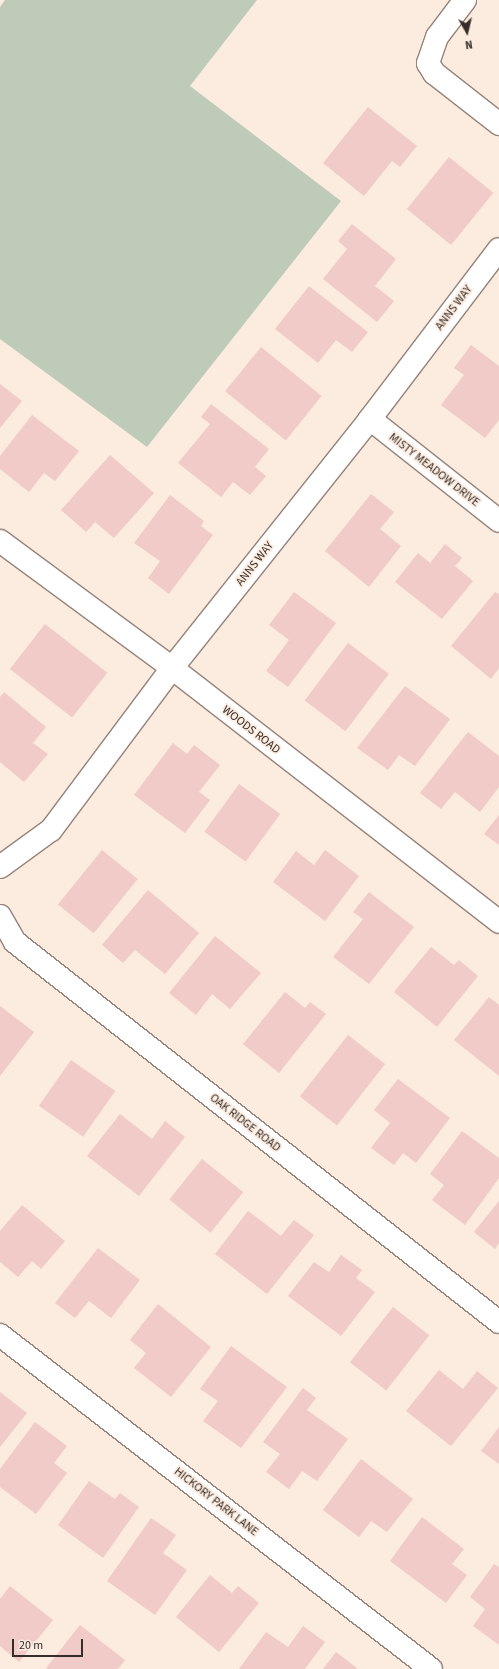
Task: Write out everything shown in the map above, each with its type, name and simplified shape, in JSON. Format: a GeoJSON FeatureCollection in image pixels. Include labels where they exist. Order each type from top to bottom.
{"type":"FeatureCollection","features":[{"type":"Feature","properties":{"kind":"street"},"geometry":{"type":"LineString","coordinates":[[465,0],[437,37],[428,63],[440,77],[499,124]]}},
{"type":"Feature","properties":{"kind":"street","name":"ANNS WAY"},"geometry":{"type":"LineString","coordinates":[[0,867],[51,830],[172,668],[370,419],[499,249]]}},
{"type":"Feature","properties":{"kind":"street","name":"MISTY MEADOW DRIVE"},"geometry":{"type":"LineString","coordinates":[[370,419],[499,521]]}},
{"type":"Feature","properties":{"kind":"street","name":"WOODS ROAD"},"geometry":{"type":"LineString","coordinates":[[0,541],[172,668],[499,922]]}},
{"type":"Feature","properties":{"kind":"street","name":"OAK RIDGE ROAD"},"geometry":{"type":"LineString","coordinates":[[0,916],[15,942],[499,1322]]}},
{"type":"Feature","properties":{"kind":"street","name":"HICKORY PARK LANE"},"geometry":{"type":"LineString","coordinates":[[0,1335],[431,1669]]}},
{"type":"Feature","properties":{"kind":"green space"},"geometry":{"type":"Polygon","coordinates":[[[5,0],[257,0],[190,86],[341,201],[147,447],[0,339],[0,7],[5,0]]]}},
{"type":"Feature","properties":{"kind":"building"},"geometry":{"type":"Polygon","coordinates":[[[368,107],[417,146],[400,167],[392,161],[364,196],[323,163],[368,107]]]}},
{"type":"Feature","properties":{"kind":"building"},"geometry":{"type":"Polygon","coordinates":[[[449,157],[493,193],[451,245],[407,209],[449,157]]]}},
{"type":"Feature","properties":{"kind":"building"},"geometry":{"type":"Polygon","coordinates":[[[352,224],[396,259],[375,286],[394,301],[377,322],[323,279],[347,249],[338,241],[352,224]]]}},
{"type":"Feature","properties":{"kind":"building"},"geometry":{"type":"Polygon","coordinates":[[[309,286],[368,332],[352,352],[336,340],[318,363],[275,329],[309,286]]]}},
{"type":"Feature","properties":{"kind":"building"},"geometry":{"type":"Polygon","coordinates":[[[471,345],[499,366],[499,420],[485,438],[441,405],[464,375],[454,368],[471,345]]]}},
{"type":"Feature","properties":{"kind":"building"},"geometry":{"type":"Polygon","coordinates":[[[261,347],[322,396],[286,440],[225,391],[261,347]]]}},
{"type":"Feature","properties":{"kind":"building"},"geometry":{"type":"Polygon","coordinates":[[[0,384],[22,401],[0,428],[0,384]]]}},
{"type":"Feature","properties":{"kind":"building"},"geometry":{"type":"Polygon","coordinates":[[[211,404],[269,449],[255,467],[266,476],[250,495],[233,482],[221,497],[178,463],[210,424],[201,417],[211,404]]]}},
{"type":"Feature","properties":{"kind":"building"},"geometry":{"type":"Polygon","coordinates":[[[32,415],[79,451],[55,481],[44,473],[29,492],[0,469],[0,456],[32,415]]]}},
{"type":"Feature","properties":{"kind":"building"},"geometry":{"type":"Polygon","coordinates":[[[110,455],[154,493],[114,538],[95,522],[86,532],[61,510],[110,455]]]}},
{"type":"Feature","properties":{"kind":"building"},"geometry":{"type":"Polygon","coordinates":[[[371,494],[394,512],[380,529],[401,546],[369,587],[325,551],[371,494]]]}},
{"type":"Feature","properties":{"kind":"building"},"geometry":{"type":"Polygon","coordinates":[[[170,495],[204,521],[201,526],[213,535],[169,594],[148,578],[160,561],[134,543],[170,495]]]}},
{"type":"Feature","properties":{"kind":"building"},"geometry":{"type":"Polygon","coordinates":[[[445,544],[462,558],[455,566],[473,581],[442,619],[395,582],[418,553],[430,563],[445,544]]]}},
{"type":"Feature","properties":{"kind":"building"},"geometry":{"type":"Polygon","coordinates":[[[294,592],[336,623],[288,687],[266,671],[289,640],[269,625],[294,592]]]}},
{"type":"Feature","properties":{"kind":"building"},"geometry":{"type":"Polygon","coordinates":[[[495,592],[499,594],[499,668],[491,679],[451,646],[495,592]]]}},
{"type":"Feature","properties":{"kind":"building"},"geometry":{"type":"Polygon","coordinates":[[[45,624],[107,673],[72,718],[10,669],[45,624]]]}},
{"type":"Feature","properties":{"kind":"building"},"geometry":{"type":"Polygon","coordinates":[[[348,643],[389,674],[345,731],[305,701],[348,643]]]}},
{"type":"Feature","properties":{"kind":"building"},"geometry":{"type":"Polygon","coordinates":[[[405,686],[450,719],[415,766],[399,755],[388,770],[357,748],[405,686]]]}},
{"type":"Feature","properties":{"kind":"building"},"geometry":{"type":"Polygon","coordinates":[[[4,692],[46,727],[33,743],[48,754],[24,782],[0,762],[0,697],[4,692]]]}},
{"type":"Feature","properties":{"kind":"building"},"geometry":{"type":"Polygon","coordinates":[[[468,732],[499,756],[499,787],[480,812],[455,792],[441,809],[420,793],[468,732]]]}},
{"type":"Feature","properties":{"kind":"building"},"geometry":{"type":"Polygon","coordinates":[[[173,743],[187,754],[194,745],[220,765],[199,792],[210,800],[185,833],[134,795],[173,743]]]}},
{"type":"Feature","properties":{"kind":"building"},"geometry":{"type":"Polygon","coordinates":[[[239,784],[280,814],[246,862],[204,832],[239,784]]]}},
{"type":"Feature","properties":{"kind":"building"},"geometry":{"type":"Polygon","coordinates":[[[499,815],[499,845],[484,834],[499,815]]]}},
{"type":"Feature","properties":{"kind":"building"},"geometry":{"type":"Polygon","coordinates":[[[102,850],[138,879],[94,933],[58,904],[102,850]]]}},
{"type":"Feature","properties":{"kind":"building"},"geometry":{"type":"Polygon","coordinates":[[[325,850],[359,876],[325,921],[273,882],[296,851],[314,865],[325,850]]]}},
{"type":"Feature","properties":{"kind":"building"},"geometry":{"type":"Polygon","coordinates":[[[148,890],[199,933],[165,974],[135,950],[123,963],[102,945],[148,890]]]}},
{"type":"Feature","properties":{"kind":"building"},"geometry":{"type":"Polygon","coordinates":[[[369,892],[414,927],[369,984],[333,957],[363,919],[353,912],[369,892]]]}},
{"type":"Feature","properties":{"kind":"building"},"geometry":{"type":"Polygon","coordinates":[[[215,936],[261,973],[230,1009],[212,994],[196,1015],[169,993],[215,936]]]}},
{"type":"Feature","properties":{"kind":"building"},"geometry":{"type":"Polygon","coordinates":[[[431,947],[454,965],[459,960],[478,976],[437,1027],[394,992],[431,947]]]}},
{"type":"Feature","properties":{"kind":"building"},"geometry":{"type":"Polygon","coordinates":[[[285,992],[305,1008],[310,1002],[326,1014],[279,1073],[243,1044],[285,992]]]}},
{"type":"Feature","properties":{"kind":"building"},"geometry":{"type":"Polygon","coordinates":[[[489,997],[499,1005],[499,1076],[454,1040],[489,997]]]}},
{"type":"Feature","properties":{"kind":"building"},"geometry":{"type":"Polygon","coordinates":[[[0,1006],[34,1032],[0,1076],[0,1006]]]}},
{"type":"Feature","properties":{"kind":"building"},"geometry":{"type":"Polygon","coordinates":[[[348,1035],[385,1064],[337,1125],[300,1096],[348,1035]]]}},
{"type":"Feature","properties":{"kind":"building"},"geometry":{"type":"Polygon","coordinates":[[[71,1060],[115,1091],[83,1137],[39,1106],[71,1060]]]}},
{"type":"Feature","properties":{"kind":"building"},"geometry":{"type":"Polygon","coordinates":[[[398,1079],[450,1118],[416,1163],[403,1153],[394,1165],[371,1148],[390,1123],[374,1110],[398,1079]]]}},
{"type":"Feature","properties":{"kind":"building"},"geometry":{"type":"Polygon","coordinates":[[[120,1114],[152,1139],[165,1121],[185,1137],[139,1196],[87,1156],[120,1114]]]}},
{"type":"Feature","properties":{"kind":"building"},"geometry":{"type":"Polygon","coordinates":[[[462,1131],[499,1158],[499,1178],[465,1225],[432,1200],[444,1185],[430,1174],[462,1131]]]}},
{"type":"Feature","properties":{"kind":"building"},"geometry":{"type":"Polygon","coordinates":[[[202,1159],[243,1192],[210,1233],[169,1199],[202,1159]]]}},
{"type":"Feature","properties":{"kind":"building"},"geometry":{"type":"Polygon","coordinates":[[[499,1201],[499,1243],[495,1249],[474,1232],[499,1201]]]}},
{"type":"Feature","properties":{"kind":"building"},"geometry":{"type":"Polygon","coordinates":[[[22,1205],[65,1241],[41,1269],[32,1261],[18,1277],[0,1262],[0,1231],[22,1205]]]}},
{"type":"Feature","properties":{"kind":"building"},"geometry":{"type":"Polygon","coordinates":[[[248,1211],[281,1236],[294,1220],[314,1235],[267,1294],[215,1254],[248,1211]]]}},
{"type":"Feature","properties":{"kind":"building"},"geometry":{"type":"Polygon","coordinates":[[[98,1248],[140,1280],[111,1318],[89,1301],[75,1318],[55,1303],[98,1248]]]}},
{"type":"Feature","properties":{"kind":"building"},"geometry":{"type":"Polygon","coordinates":[[[341,1255],[362,1270],[356,1278],[375,1292],[341,1336],[288,1296],[314,1262],[329,1272],[341,1255]]]}},
{"type":"Feature","properties":{"kind":"building"},"geometry":{"type":"Polygon","coordinates":[[[158,1304],[211,1347],[171,1397],[134,1368],[146,1353],[130,1340],[158,1304]]]}},
{"type":"Feature","properties":{"kind":"building"},"geometry":{"type":"Polygon","coordinates":[[[393,1307],[429,1335],[386,1390],[350,1362],[393,1307]]]}},
{"type":"Feature","properties":{"kind":"building"},"geometry":{"type":"Polygon","coordinates":[[[231,1346],[287,1387],[241,1448],[203,1421],[218,1401],[200,1389],[231,1346]]]}},
{"type":"Feature","properties":{"kind":"building"},"geometry":{"type":"Polygon","coordinates":[[[439,1370],[463,1389],[477,1371],[498,1388],[451,1446],[406,1411],[439,1370]]]}},
{"type":"Feature","properties":{"kind":"building"},"geometry":{"type":"Polygon","coordinates":[[[303,1388],[316,1398],[307,1410],[348,1439],[317,1481],[302,1471],[289,1489],[266,1472],[280,1454],[263,1442],[303,1388]]]}},
{"type":"Feature","properties":{"kind":"building"},"geometry":{"type":"Polygon","coordinates":[[[0,1392],[27,1413],[0,1447],[0,1392]]]}},
{"type":"Feature","properties":{"kind":"building"},"geometry":{"type":"Polygon","coordinates":[[[35,1422],[67,1446],[54,1463],[67,1473],[36,1514],[0,1487],[0,1469],[35,1422]]]}},
{"type":"Feature","properties":{"kind":"building"},"geometry":{"type":"Polygon","coordinates":[[[499,1427],[499,1464],[481,1451],[499,1427]]]}},
{"type":"Feature","properties":{"kind":"building"},"geometry":{"type":"Polygon","coordinates":[[[361,1459],[413,1499],[387,1532],[371,1521],[359,1537],[323,1510],[361,1459]]]}},
{"type":"Feature","properties":{"kind":"building"},"geometry":{"type":"Polygon","coordinates":[[[89,1481],[115,1499],[120,1493],[139,1507],[103,1558],[58,1525],[89,1481]]]}},
{"type":"Feature","properties":{"kind":"building"},"geometry":{"type":"Polygon","coordinates":[[[422,1517],[464,1549],[452,1564],[467,1575],[446,1603],[390,1561],[422,1517]]]}},
{"type":"Feature","properties":{"kind":"building"},"geometry":{"type":"Polygon","coordinates":[[[151,1518],[176,1535],[163,1553],[187,1570],[155,1615],[107,1581],[151,1518]]]}},
{"type":"Feature","properties":{"kind":"building"},"geometry":{"type":"Polygon","coordinates":[[[494,1564],[499,1567],[499,1645],[473,1626],[485,1609],[470,1597],[494,1564]]]}},
{"type":"Feature","properties":{"kind":"building"},"geometry":{"type":"Polygon","coordinates":[[[210,1575],[232,1593],[238,1586],[259,1603],[219,1652],[176,1617],[210,1575]]]}},
{"type":"Feature","properties":{"kind":"building"},"geometry":{"type":"Polygon","coordinates":[[[10,1586],[53,1620],[19,1662],[0,1646],[0,1599],[10,1586]]]}},
{"type":"Feature","properties":{"kind":"building"},"geometry":{"type":"Polygon","coordinates":[[[80,1625],[125,1660],[118,1669],[46,1668],[80,1625]]]}},
{"type":"Feature","properties":{"kind":"building"},"geometry":{"type":"Polygon","coordinates":[[[303,1626],[325,1642],[305,1669],[239,1669],[266,1632],[288,1647],[303,1626]]]}},
{"type":"Feature","properties":{"kind":"building"},"geometry":{"type":"Polygon","coordinates":[[[336,1652],[357,1668],[323,1669],[336,1652]]]}}]}
